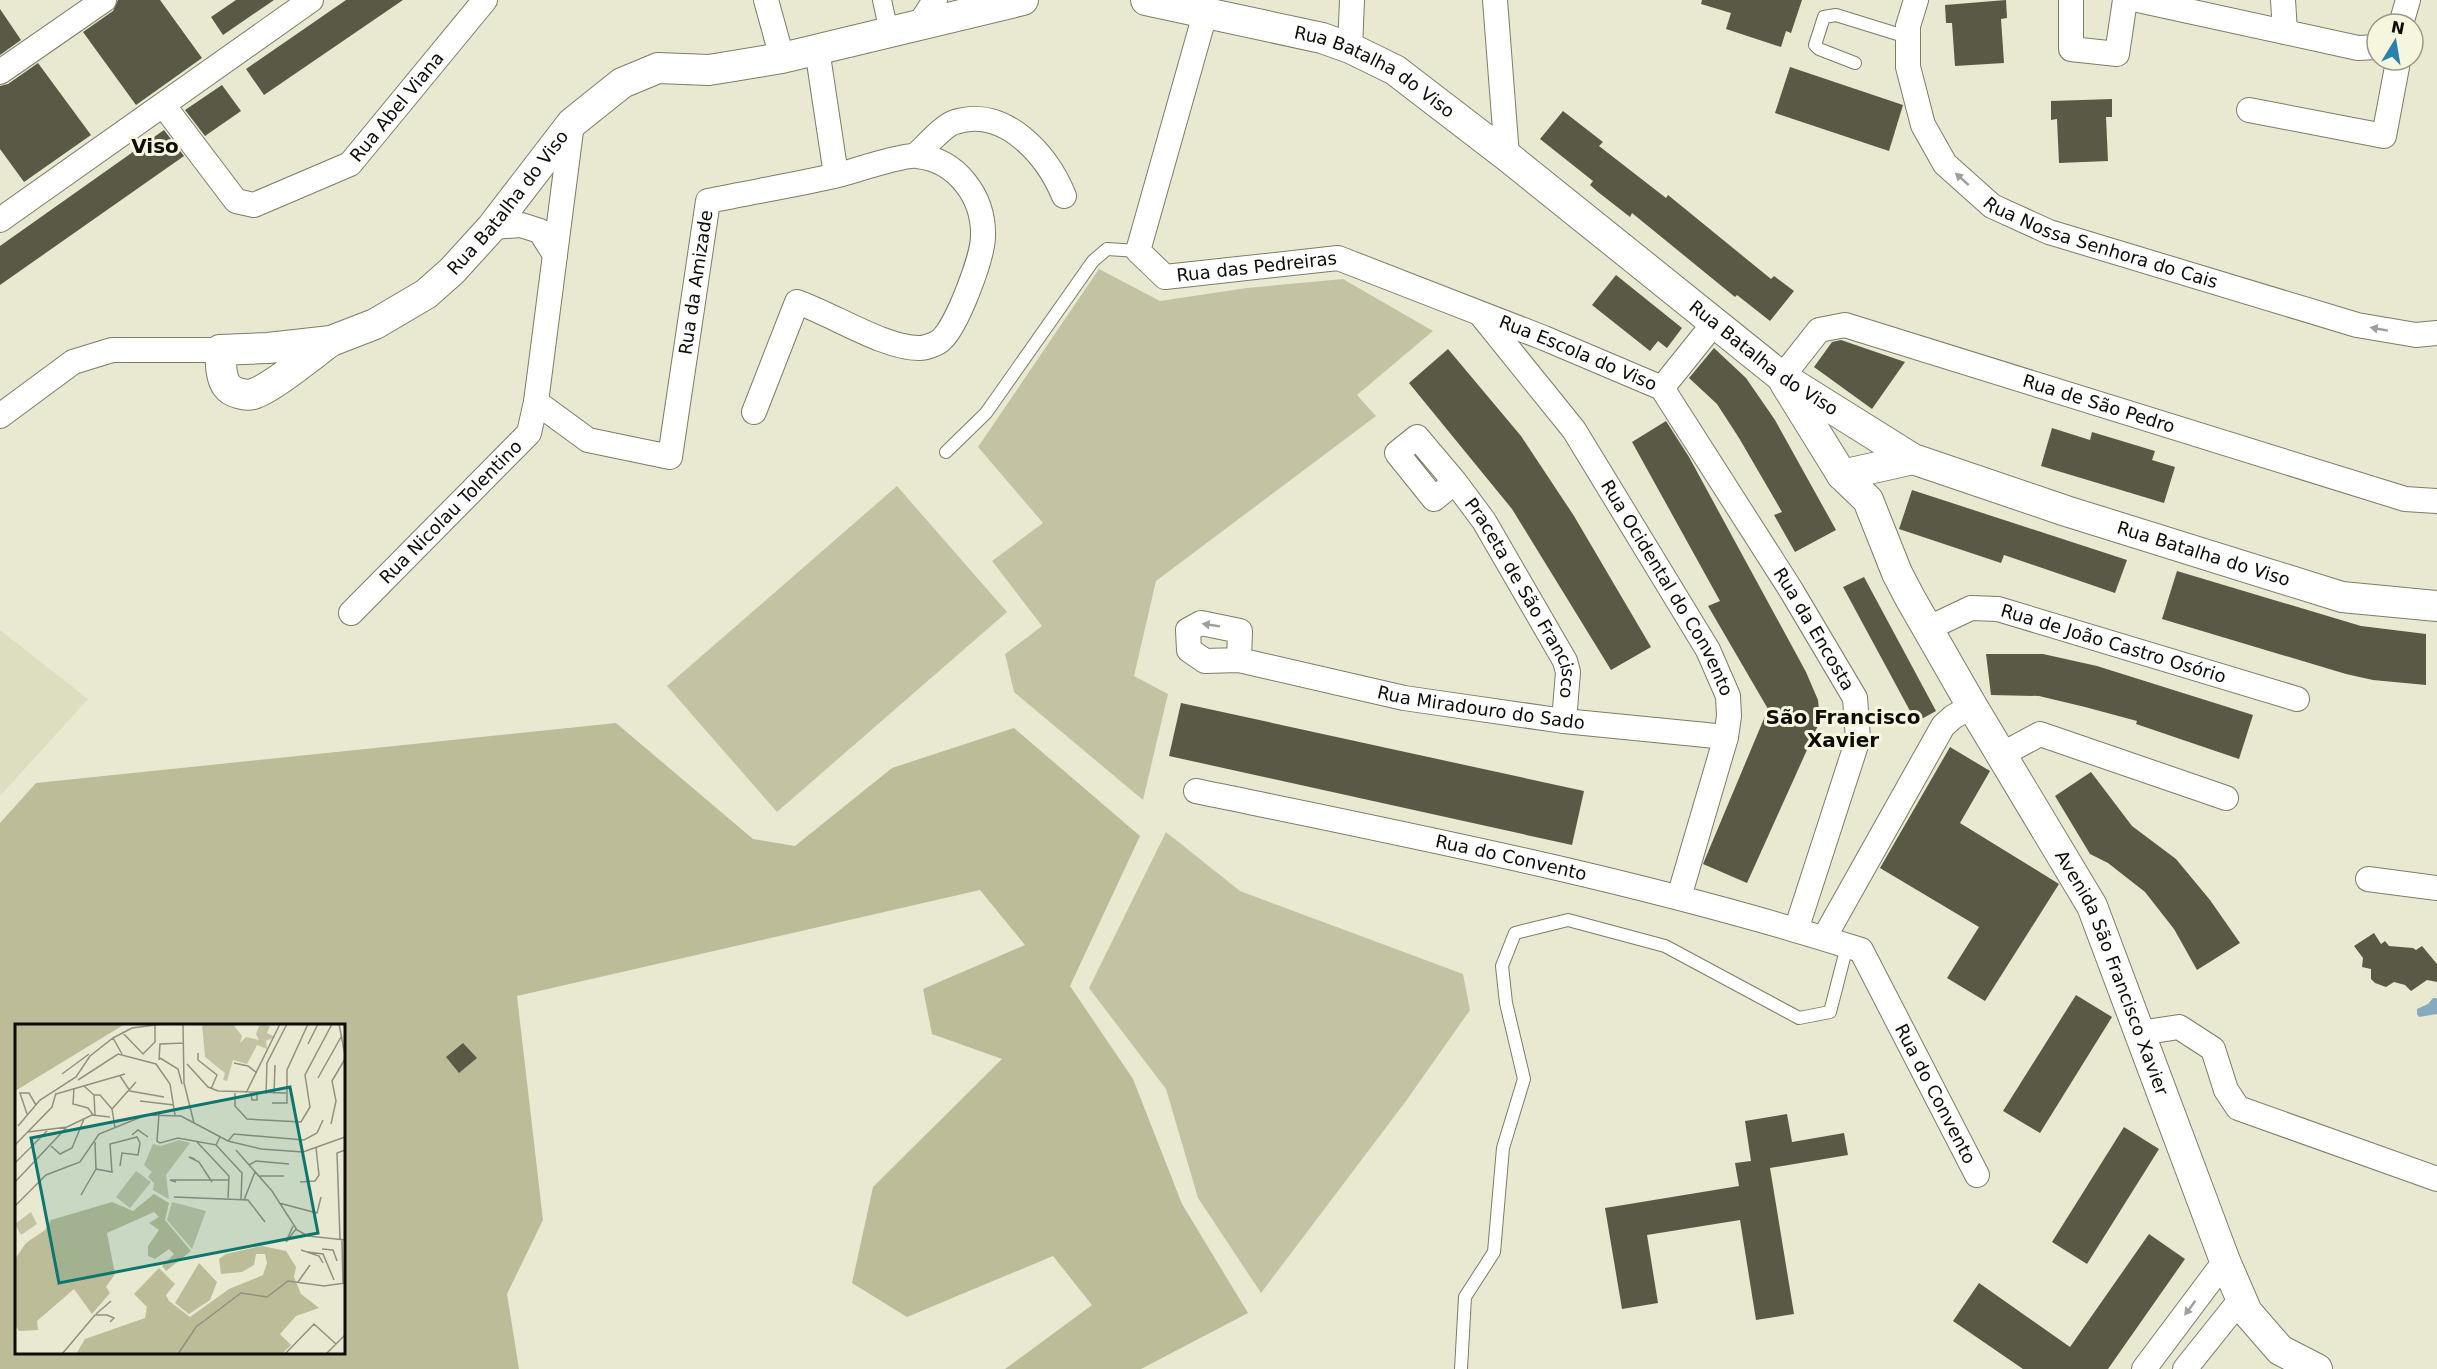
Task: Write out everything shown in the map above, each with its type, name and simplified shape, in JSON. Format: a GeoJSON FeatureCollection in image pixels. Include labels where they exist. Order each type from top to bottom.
{"type":"FeatureCollection","features":[{"type":"Feature","properties":{"kind":"street"},"geometry":{"type":"LineString","coordinates":[[0,72],[104,0]]}},
{"type":"Feature","properties":{"kind":"street"},"geometry":{"type":"LineString","coordinates":[[0,220],[311,0]]}},
{"type":"Feature","properties":{"kind":"street","name":"Rua Abel Viana"},"geometry":{"type":"LineString","coordinates":[[164,106],[236,201],[254,205],[351,164],[485,0]]}},
{"type":"Feature","properties":{"kind":"street"},"geometry":{"type":"LineString","coordinates":[[766,0],[782,58]]}},
{"type":"Feature","properties":{"kind":"street"},"geometry":{"type":"LineString","coordinates":[[882,0],[889,32]]}},
{"type":"Feature","properties":{"kind":"street"},"geometry":{"type":"LineString","coordinates":[[919,25],[934,0]]}},
{"type":"Feature","properties":{"kind":"street","name":"Rua Batalha do Viso"},"geometry":{"type":"LineString","coordinates":[[0,416],[73,362],[112,350],[268,348],[331,341],[375,324],[426,294],[452,271],[492,227],[572,123],[622,82],[658,68],[710,70],[782,58],[1021,0]]}},
{"type":"Feature","properties":{"kind":"street","name":"Rua Batalha do Viso"},"geometry":{"type":"LineString","coordinates":[[1146,0],[1322,38],[1350,48],[1395,70],[1507,156],[1782,378],[1913,459],[2066,511],[2342,597],[2437,606]]}},
{"type":"Feature","properties":{"kind":"street"},"geometry":{"type":"LineString","coordinates":[[1350,48],[1352,0]]}},
{"type":"Feature","properties":{"kind":"street"},"geometry":{"type":"LineString","coordinates":[[1495,0],[1507,156]]}},
{"type":"Feature","properties":{"kind":"street","name":"Rua Nossa Senhora do Cais"},"geometry":{"type":"LineString","coordinates":[[1916,0],[1908,26],[1908,67],[1923,125],[1945,164],[1992,206],[2049,232],[2356,325],[2416,335],[2437,333]]}},
{"type":"Feature","properties":{"kind":"street"},"geometry":{"type":"LineString","coordinates":[[2071,0],[2071,49],[2117,54],[2126,0]]}},
{"type":"Feature","properties":{"kind":"street"},"geometry":{"type":"LineString","coordinates":[[2138,0],[2208,8],[2285,32],[2365,48]]}},
{"type":"Feature","properties":{"kind":"street"},"geometry":{"type":"LineString","coordinates":[[2283,0],[2285,32]]}},
{"type":"Feature","properties":{"kind":"street"},"geometry":{"type":"LineString","coordinates":[[1138,251],[1204,14]]}},
{"type":"Feature","properties":{"kind":"street"},"geometry":{"type":"LineString","coordinates":[[817,49],[836,175],[916,155],[953,122],[981,119],[1013,129],[1035,148],[1055,176],[1064,196]]}},
{"type":"Feature","properties":{"kind":"street"},"geometry":{"type":"LineString","coordinates":[[2248,110],[2384,136],[2396,72]]}},
{"type":"Feature","properties":{"kind":"street","name":"Rua Nicolau Tolentino"},"geometry":{"type":"LineString","coordinates":[[351,613],[529,433],[536,402],[572,123]]}},
{"type":"Feature","properties":{"kind":"street"},"geometry":{"type":"LineString","coordinates":[[754,412],[797,302],[821,310],[892,344],[921,348],[940,341],[953,323],[974,277],[983,237],[980,209],[962,176],[941,162],[916,155]]}},
{"type":"Feature","properties":{"kind":"street","name":"Rua da Amizade"},"geometry":{"type":"LineString","coordinates":[[536,402],[588,440],[670,457],[708,201],[836,175]]}},
{"type":"Feature","properties":{"kind":"street"},"geometry":{"type":"LineString","coordinates":[[492,227],[521,225],[540,231],[555,255]]}},
{"type":"Feature","properties":{"kind":"street","name":"Rua das Pedreiras"},"geometry":{"type":"LineString","coordinates":[[1138,251],[1165,277],[1338,258],[1480,314]]}},
{"type":"Feature","properties":{"kind":"street","name":"Rua Escola do Viso"},"geometry":{"type":"LineString","coordinates":[[1480,314],[1662,388],[1714,322]]}},
{"type":"Feature","properties":{"kind":"street","name":"Rua Ocidental do Convento"},"geometry":{"type":"LineString","coordinates":[[1480,314],[1574,430],[1708,650],[1728,696],[1729,716],[1726,737],[1679,897]]}},
{"type":"Feature","properties":{"kind":"street","name":"Rua de São Pedro"},"geometry":{"type":"LineString","coordinates":[[1782,378],[1819,330],[1845,325],[2405,499],[2437,501]]}},
{"type":"Feature","properties":{"kind":"street"},"geometry":{"type":"LineString","coordinates":[[220,350],[222,371],[227,387],[236,393],[252,395],[265,389],[331,341]]}},
{"type":"Feature","properties":{"kind":"street","name":"Avenida São Francisco Xavier"},"geometry":{"type":"LineString","coordinates":[[1782,378],[1842,475],[1848,506],[1897,573],[1972,706],[2092,906],[2225,1261],[2247,1312],[2280,1350],[2317,1369]]}},
{"type":"Feature","properties":{"kind":"street","name":"Rua da Encosta"},"geometry":{"type":"LineString","coordinates":[[1662,388],[1791,590],[1855,698],[1858,739],[1796,930]]}},
{"type":"Feature","properties":{"kind":"street"},"geometry":{"type":"LineString","coordinates":[[1879,438],[1849,452],[1842,475],[1913,459]]}},
{"type":"Feature","properties":{"kind":"street","name":"Praceta de São Francisco"},"geometry":{"type":"LineString","coordinates":[[1455,482],[1484,521],[1565,661],[1568,672],[1564,721]]}},
{"type":"Feature","properties":{"kind":"street","name":"Rua de João Castro Osório"},"geometry":{"type":"LineString","coordinates":[[1929,628],[1971,608],[1998,609],[2296,699]]}},
{"type":"Feature","properties":{"kind":"street","name":"Rua Miradouro do Sado"},"geometry":{"type":"LineString","coordinates":[[1239,660],[1404,698],[1564,721],[1726,737]]}},
{"type":"Feature","properties":{"kind":"street"},"geometry":{"type":"LineString","coordinates":[[1824,938],[1943,726],[1972,706]]}},
{"type":"Feature","properties":{"kind":"street"},"geometry":{"type":"LineString","coordinates":[[2001,754],[2040,734],[2226,798]]}},
{"type":"Feature","properties":{"kind":"street","name":"Rua do Convento"},"geometry":{"type":"LineString","coordinates":[[1196,791],[1332,819],[1679,897],[1861,950],[1977,1175]]}},
{"type":"Feature","properties":{"kind":"street"},"geometry":{"type":"LineString","coordinates":[[2368,879],[2437,888]]}},
{"type":"Feature","properties":{"kind":"street"},"geometry":{"type":"LineString","coordinates":[[2140,1033],[2179,1027],[2213,1049],[2226,1090],[2238,1108],[2437,1179]]}},
{"type":"Feature","properties":{"kind":"street"},"geometry":{"type":"LineString","coordinates":[[2144,1369],[2225,1261]]}},
{"type":"Feature","properties":{"kind":"street"},"geometry":{"type":"LineString","coordinates":[[2185,1369],[2241,1299]]}},
{"type":"Feature","properties":{"kind":"lane"},"geometry":{"type":"LineString","coordinates":[[1855,63],[1819,50],[1815,45],[1824,17],[1836,15],[1907,37]]}},
{"type":"Feature","properties":{"kind":"lane"},"geometry":{"type":"LineString","coordinates":[[946,452],[986,413],[1093,261],[1107,249],[1138,251]]}},
{"type":"Feature","properties":{"kind":"lane"},"geometry":{"type":"LineString","coordinates":[[1461,1369],[1465,1298],[1494,1252],[1503,1148],[1524,1079],[1506,1003],[1502,966],[1515,933],[1568,920],[1665,946],[1799,1018],[1830,1012],[1847,946]]}},
{"type":"Feature","properties":{"kind":"shaded area"},"geometry":{"type":"Polygon","coordinates":[[[1099,269],[1160,301],[1247,288],[1343,279],[1433,331],[1357,395],[1376,416],[1156,581],[1134,676],[1168,694],[1143,800],[1014,692],[1005,654],[1042,626],[992,561],[1043,523],[978,447],[1099,269]]]}},
{"type":"Feature","properties":{"kind":"shaded area"},"geometry":{"type":"Polygon","coordinates":[[[897,486],[1007,612],[777,812],[667,686],[897,486]]]}},
{"type":"Feature","properties":{"kind":"shaded area"},"geometry":{"type":"Polygon","coordinates":[[[0,630],[88,699],[0,796],[0,630]]]}},
{"type":"Feature","properties":{"kind":"shaded area"},"geometry":{"type":"Polygon","coordinates":[[[616,723],[753,839],[795,846],[892,768],[1014,728],[1140,836],[1070,986],[1133,1079],[1182,1204],[1248,1313],[1141,1369],[1005,1369],[1092,1305],[1053,1256],[907,1317],[852,1283],[873,1187],[1002,1059],[932,1034],[923,989],[1025,945],[980,890],[517,996],[543,1220],[507,1294],[519,1369],[0,1369],[0,823],[36,783],[616,723]]]}},
{"type":"Feature","properties":{"kind":"shaded area"},"geometry":{"type":"Polygon","coordinates":[[[1166,832],[1240,891],[1463,974],[1470,1010],[1406,1101],[1261,1293],[1198,1198],[1166,1089],[1089,988],[1166,832]]]}},
{"type":"Feature","properties":{"kind":"water"},"geometry":{"type":"Polygon","coordinates":[[[2433,998],[2437,998],[2437,1014],[2419,1017],[2417,1009],[2428,1004],[2433,998]]]}},
{"type":"Feature","properties":{"kind":"building"},"geometry":{"type":"Polygon","coordinates":[[[118,0],[160,0],[202,58],[136,105],[83,32],[113,11],[118,0]]]}},
{"type":"Feature","properties":{"kind":"building"},"geometry":{"type":"Polygon","coordinates":[[[236,0],[274,0],[223,35],[211,17],[236,0]]]}},
{"type":"Feature","properties":{"kind":"building"},"geometry":{"type":"Polygon","coordinates":[[[346,0],[403,0],[264,95],[246,69],[346,0]]]}},
{"type":"Feature","properties":{"kind":"building"},"geometry":{"type":"Polygon","coordinates":[[[1702,0],[1802,0],[1791,33],[1786,31],[1781,47],[1726,29],[1731,13],[1701,4],[1702,0]]]}},
{"type":"Feature","properties":{"kind":"building"},"geometry":{"type":"Polygon","coordinates":[[[2006,0],[2007,18],[2001,19],[2004,63],[1955,66],[1952,23],[1946,23],[1945,5],[2006,0]]]}},
{"type":"Feature","properties":{"kind":"building"},"geometry":{"type":"Polygon","coordinates":[[[0,9],[21,40],[0,55],[0,9]]]}},
{"type":"Feature","properties":{"kind":"building"},"geometry":{"type":"Polygon","coordinates":[[[38,63],[91,135],[24,182],[0,149],[0,86],[8,84],[38,63]]]}},
{"type":"Feature","properties":{"kind":"building"},"geometry":{"type":"Polygon","coordinates":[[[1790,67],[1903,105],[1889,151],[1775,113],[1790,67]]]}},
{"type":"Feature","properties":{"kind":"building"},"geometry":{"type":"Polygon","coordinates":[[[222,85],[241,111],[205,136],[185,110],[222,85]]]}},
{"type":"Feature","properties":{"kind":"building"},"geometry":{"type":"Polygon","coordinates":[[[2112,99],[2112,117],[2106,117],[2108,161],[2059,163],[2057,119],[2051,120],[2051,101],[2112,99]]]}},
{"type":"Feature","properties":{"kind":"building"},"geometry":{"type":"Polygon","coordinates":[[[1563,111],[1603,142],[1599,146],[1666,198],[1668,195],[1771,279],[1774,276],[1794,291],[1770,321],[1737,295],[1735,297],[1632,213],[1630,217],[1598,192],[1590,185],[1593,181],[1540,139],[1563,111]]]}},
{"type":"Feature","properties":{"kind":"building"},"geometry":{"type":"Polygon","coordinates":[[[164,130],[184,156],[0,285],[0,246],[164,130]]]}},
{"type":"Feature","properties":{"kind":"building"},"geometry":{"type":"Polygon","coordinates":[[[1616,275],[1682,328],[1667,348],[1658,341],[1650,351],[1592,305],[1616,275]]]}},
{"type":"Feature","properties":{"kind":"building"},"geometry":{"type":"Polygon","coordinates":[[[1841,340],[1905,362],[1872,409],[1814,367],[1832,342],[1841,340]]]}},
{"type":"Feature","properties":{"kind":"building"},"geometry":{"type":"Polygon","coordinates":[[[1714,348],[1746,378],[1775,420],[1836,530],[1795,552],[1774,515],[1782,512],[1739,438],[1717,404],[1689,378],[1714,348]]]}},
{"type":"Feature","properties":{"kind":"building"},"geometry":{"type":"Polygon","coordinates":[[[1448,349],[1521,436],[1574,516],[1651,647],[1611,670],[1512,509],[1409,383],[1448,349]]]}},
{"type":"Feature","properties":{"kind":"building"},"geometry":{"type":"Polygon","coordinates":[[[1666,421],[1689,457],[1806,672],[1818,700],[1820,721],[1747,883],[1703,864],[1768,709],[1708,606],[1720,601],[1632,442],[1666,421]]]}},
{"type":"Feature","properties":{"kind":"building"},"geometry":{"type":"Polygon","coordinates":[[[2052,428],[2090,440],[2092,432],[2155,451],[2152,460],[2175,467],[2164,503],[2041,466],[2052,428]]]}},
{"type":"Feature","properties":{"kind":"building"},"geometry":{"type":"Polygon","coordinates":[[[1912,490],[2127,560],[2115,593],[2004,555],[2001,563],[1899,529],[1912,490]]]}},
{"type":"Feature","properties":{"kind":"building"},"geometry":{"type":"Polygon","coordinates":[[[2177,571],[2361,626],[2426,634],[2426,685],[2373,680],[2346,674],[2162,619],[2177,571]]]}},
{"type":"Feature","properties":{"kind":"building"},"geometry":{"type":"Polygon","coordinates":[[[1864,577],[1936,711],[1916,722],[1843,587],[1864,577]]]}},
{"type":"Feature","properties":{"kind":"building"},"geometry":{"type":"Polygon","coordinates":[[[1986,654],[2043,654],[2097,666],[2253,715],[2239,759],[2136,724],[2137,721],[2085,707],[2039,696],[1991,695],[1986,654]]]}},
{"type":"Feature","properties":{"kind":"building"},"geometry":{"type":"Polygon","coordinates":[[[1181,703],[1584,791],[1572,845],[1169,756],[1181,703]]]}},
{"type":"Feature","properties":{"kind":"building"},"geometry":{"type":"Polygon","coordinates":[[[1950,747],[1990,771],[1960,823],[2059,884],[1985,1001],[1947,978],[1979,927],[1880,868],[1950,747]]]}},
{"type":"Feature","properties":{"kind":"building"},"geometry":{"type":"Polygon","coordinates":[[[2091,772],[2132,826],[2176,859],[2210,900],[2240,943],[2197,970],[2174,929],[2145,892],[2108,863],[2090,854],[2055,796],[2091,772]]]}},
{"type":"Feature","properties":{"kind":"building"},"geometry":{"type":"Polygon","coordinates":[[[2374,933],[2381,944],[2385,941],[2389,946],[2416,950],[2422,946],[2437,964],[2437,982],[2427,980],[2411,991],[2405,985],[2394,982],[2386,987],[2375,983],[2371,979],[2371,969],[2362,967],[2363,958],[2354,946],[2374,933]]]}},
{"type":"Feature","properties":{"kind":"building"},"geometry":{"type":"Polygon","coordinates":[[[2076,995],[2112,1017],[2040,1133],[2003,1111],[2076,995]]]}},
{"type":"Feature","properties":{"kind":"building"},"geometry":{"type":"Polygon","coordinates":[[[463,1043],[477,1058],[459,1073],[446,1057],[463,1043]]]}},
{"type":"Feature","properties":{"kind":"building"},"geometry":{"type":"Polygon","coordinates":[[[1787,1114],[1792,1142],[1844,1133],[1848,1155],[1770,1168],[1794,1314],[1756,1320],[1740,1220],[1647,1235],[1658,1303],[1622,1309],[1605,1208],[1739,1186],[1735,1163],[1751,1161],[1745,1121],[1787,1114]]]}},
{"type":"Feature","properties":{"kind":"building"},"geometry":{"type":"Polygon","coordinates":[[[2124,1127],[2159,1149],[2087,1264],[2052,1242],[2124,1127]]]}},
{"type":"Feature","properties":{"kind":"building"},"geometry":{"type":"Polygon","coordinates":[[[2149,1234],[2185,1259],[2108,1369],[2023,1369],[1953,1321],[1979,1283],[2070,1347],[2149,1234]]]}},
{"type":"Feature","properties":{"kind":"district","name":"Viso"},"geometry":{"type":"Point","coordinates":[155,146]}},
{"type":"Feature","properties":{"kind":"district","name":"São Francisco Xavier"},"geometry":{"type":"Point","coordinates":[1843,728]}}]}
